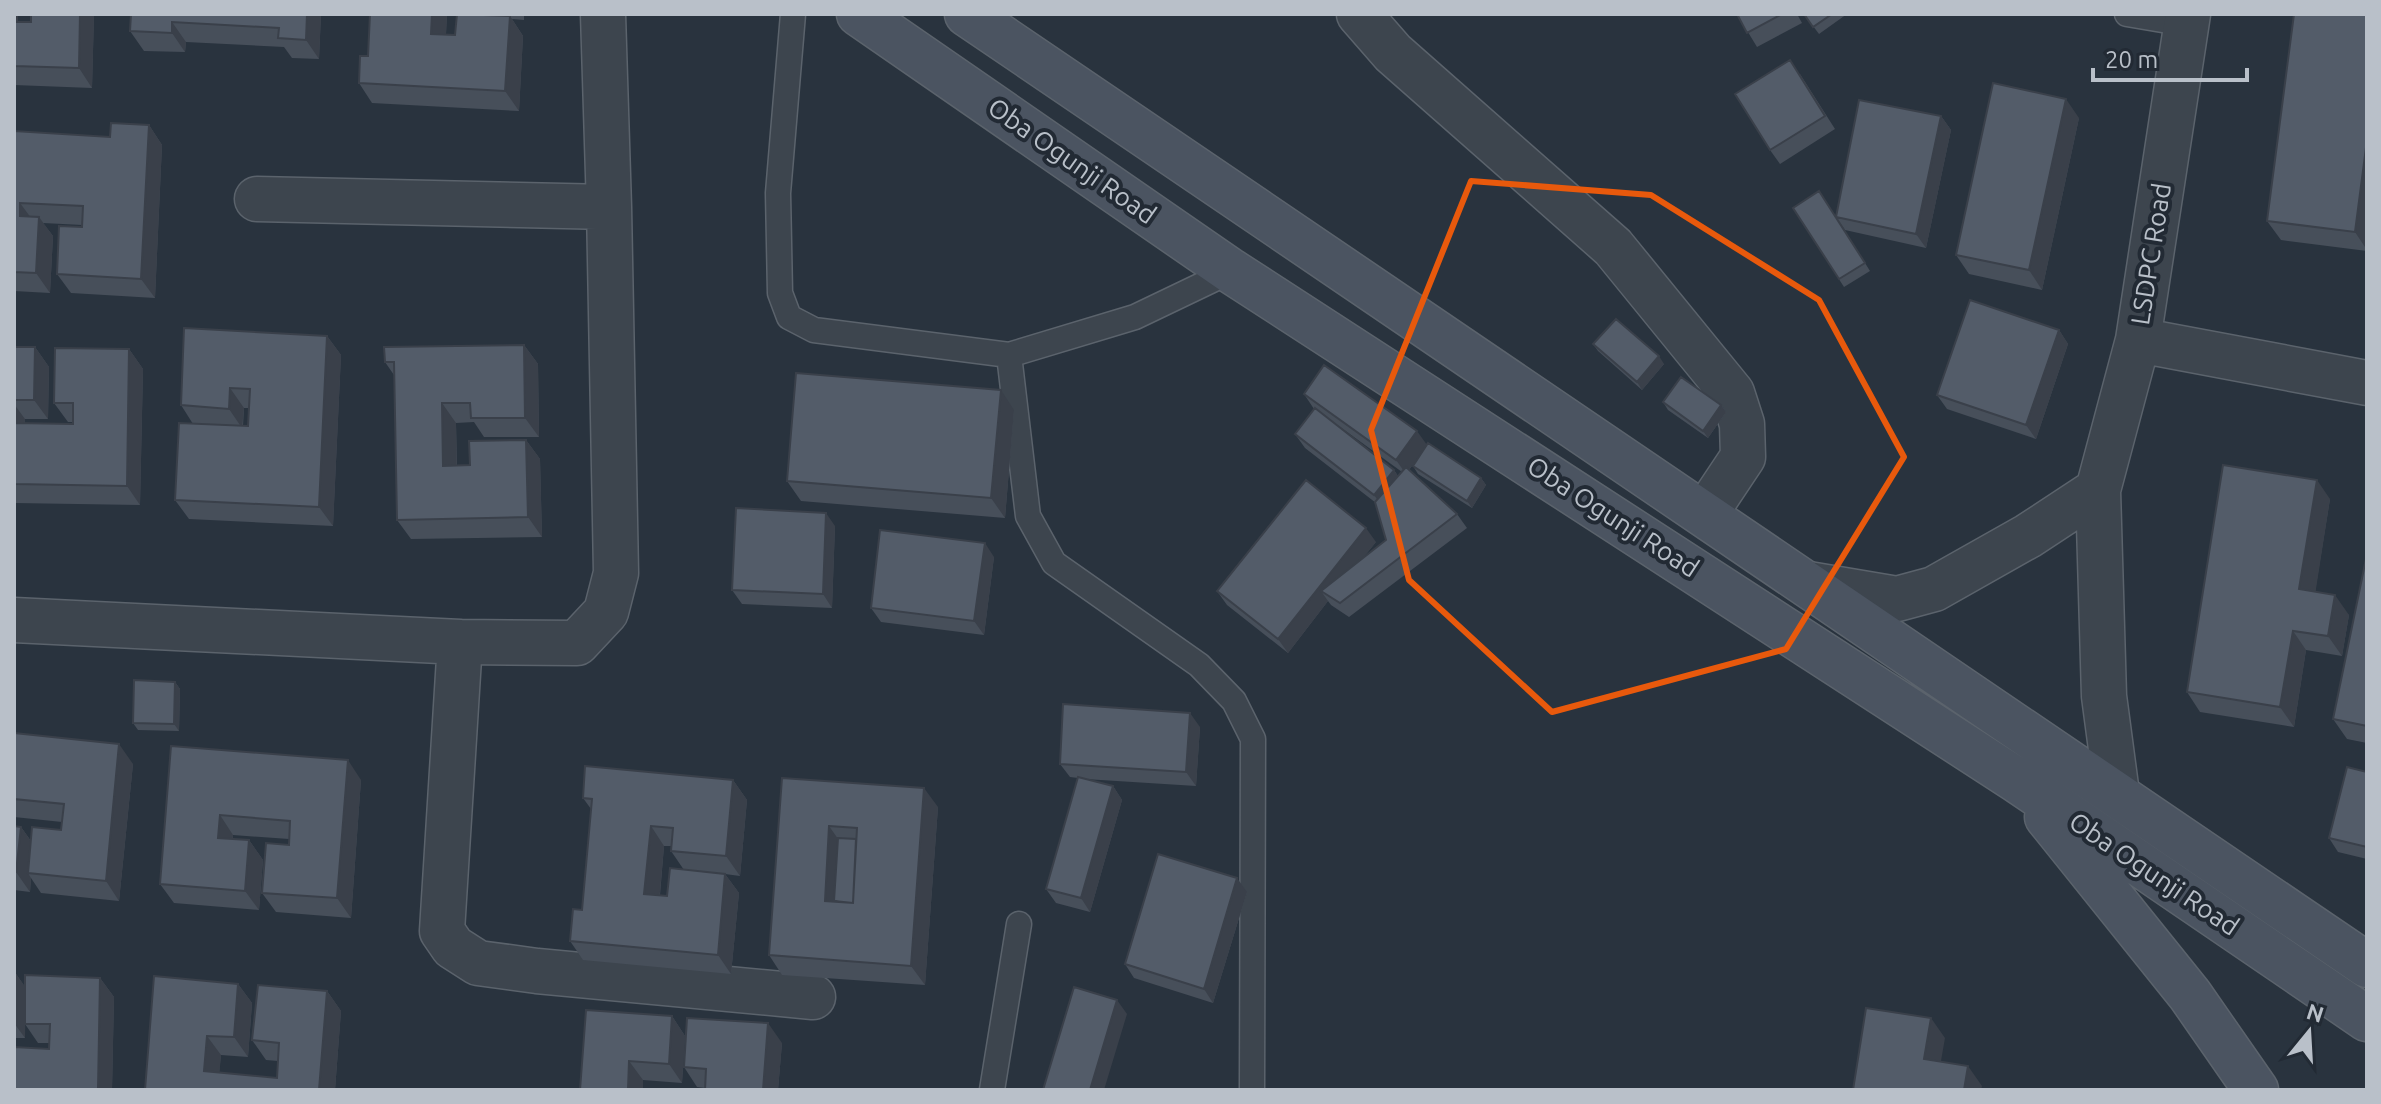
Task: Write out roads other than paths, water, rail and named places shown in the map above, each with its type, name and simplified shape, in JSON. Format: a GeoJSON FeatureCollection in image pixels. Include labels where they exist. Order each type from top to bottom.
{"type":"FeatureCollection","features":[{"type":"Feature","properties":{"kind":"main road","name":"Oba Ogunji Road"},"geometry":{"type":"LineString","coordinates":[[859,14],[1231,271],[2018,781],[2367,1019]]}},
{"type":"Feature","properties":{"kind":"main road","name":"Oba Ogunji Road"},"geometry":{"type":"LineString","coordinates":[[967,14],[2356,954]]}},
{"type":"Feature","properties":{"kind":"main road"},"geometry":{"type":"LineString","coordinates":[[1674,557],[1705,514]]}},
{"type":"Feature","properties":{"kind":"main road"},"geometry":{"type":"LineString","coordinates":[[2018,781],[2190,995],[2256,1090]]}},
{"type":"Feature","properties":{"kind":"street"},"geometry":{"type":"LineString","coordinates":[[14,620],[460,642],[577,643],[606,612],[616,573],[603,14]]}},
{"type":"Feature","properties":{"kind":"street"},"geometry":{"type":"LineString","coordinates":[[1359,14],[1393,53],[1613,247],[1732,393],[1742,424],[1743,457],[1705,514]]}},
{"type":"Feature","properties":{"kind":"street","name":"LSDPC Road"},"geometry":{"type":"LineString","coordinates":[[2117,794],[2104,696],[2098,490],[2138,340],[2187,19]]}},
{"type":"Feature","properties":{"kind":"street"},"geometry":{"type":"LineString","coordinates":[[257,199],[609,207]]}},
{"type":"Feature","properties":{"kind":"street"},"geometry":{"type":"LineString","coordinates":[[2138,340],[2367,383]]}},
{"type":"Feature","properties":{"kind":"street"},"geometry":{"type":"LineString","coordinates":[[1808,584],[1897,599],[1934,589],[2028,536],[2098,490]]}},
{"type":"Feature","properties":{"kind":"street"},"geometry":{"type":"LineString","coordinates":[[460,642],[442,931],[453,947],[478,963],[813,997]]}},
{"type":"Feature","properties":{"kind":"lane"},"geometry":{"type":"LineString","coordinates":[[793,14],[778,193],[780,293],[789,317],[814,330],[1009,355],[1135,317],[1231,271]]}},
{"type":"Feature","properties":{"kind":"lane"},"geometry":{"type":"LineString","coordinates":[[2127,14],[2187,19]]}},
{"type":"Feature","properties":{"kind":"lane"},"geometry":{"type":"LineString","coordinates":[[1009,355],[1028,516],[1054,563],[1199,665],[1234,701],[1253,739],[1252,1090]]}},
{"type":"Feature","properties":{"kind":"lane"},"geometry":{"type":"LineString","coordinates":[[992,1090],[1019,924]]}}]}
